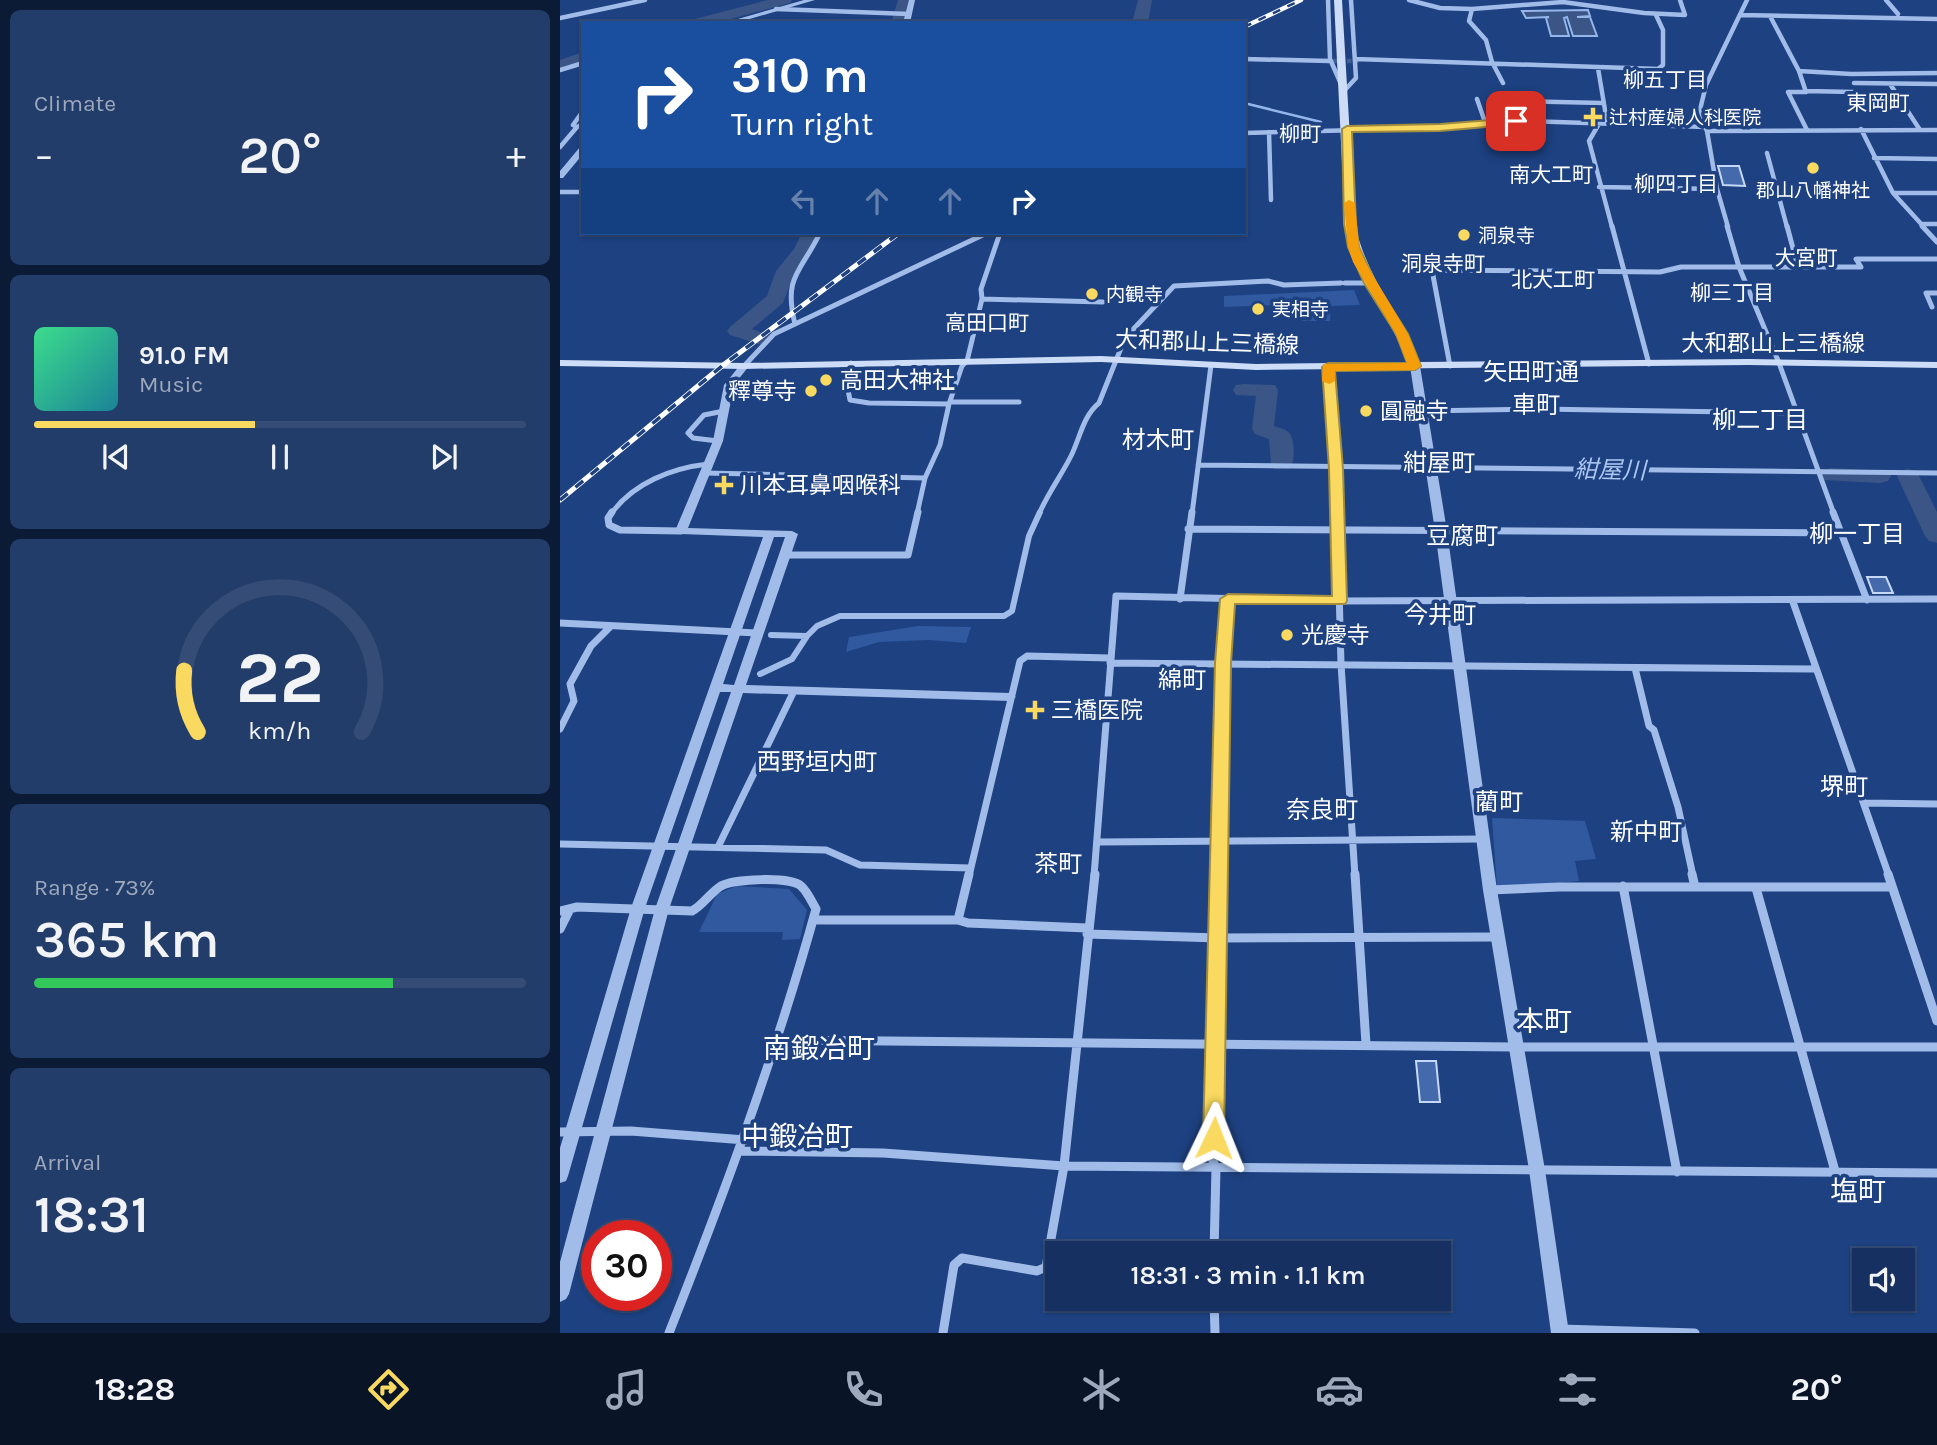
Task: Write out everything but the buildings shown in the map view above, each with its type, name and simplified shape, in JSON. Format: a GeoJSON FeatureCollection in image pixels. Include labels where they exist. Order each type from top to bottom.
{"type":"FeatureCollection","features":[{"type":"Feature","properties":{"kind":"main road"},"geometry":{"type":"LineString","coordinates":[[1338,0],[1353,247],[1370,283],[1402,334],[1415,366]]}},
{"type":"Feature","properties":{"kind":"main road","name":"大和郡山上三橋線"},"geometry":{"type":"LineString","coordinates":[[560,363],[744,366],[1117,360],[1328,367],[1779,363],[1937,365]]}},
{"type":"Feature","properties":{"kind":"street"},"geometry":{"type":"LineString","coordinates":[[560,18],[645,0]]}},
{"type":"Feature","properties":{"kind":"street"},"geometry":{"type":"LineString","coordinates":[[734,21],[812,0]]}},
{"type":"Feature","properties":{"kind":"street"},"geometry":{"type":"LineString","coordinates":[[907,21],[912,0]]}},
{"type":"Feature","properties":{"kind":"street"},"geometry":{"type":"LineString","coordinates":[[1328,0],[1330,61],[1333,76],[1345,91],[1356,78],[1351,0]]}},
{"type":"Feature","properties":{"kind":"street"},"geometry":{"type":"LineString","coordinates":[[1409,0],[1440,8],[1472,9],[1510,2],[1574,3],[1656,15],[1685,15],[1680,0]]}},
{"type":"Feature","properties":{"kind":"street"},"geometry":{"type":"LineString","coordinates":[[1747,0],[1706,85],[1699,114],[1706,129],[1717,189],[1739,267],[1779,363],[1867,600]]}},
{"type":"Feature","properties":{"kind":"street"},"geometry":{"type":"LineString","coordinates":[[1886,0],[1898,15]]}},
{"type":"Feature","properties":{"kind":"street"},"geometry":{"type":"LineString","coordinates":[[776,9],[909,14]]}},
{"type":"Feature","properties":{"kind":"street"},"geometry":{"type":"LineString","coordinates":[[1472,9],[1468,19],[1486,40],[1492,62],[1503,82]]}},
{"type":"Feature","properties":{"kind":"street"},"geometry":{"type":"LineString","coordinates":[[1355,60],[1652,69],[1663,65],[1663,30],[1656,15]]}},
{"type":"Feature","properties":{"kind":"street"},"geometry":{"type":"LineString","coordinates":[[1740,15],[1937,19]]}},
{"type":"Feature","properties":{"kind":"street"},"geometry":{"type":"LineString","coordinates":[[1770,16],[1799,71],[1806,91]]}},
{"type":"Feature","properties":{"kind":"street"},"geometry":{"type":"LineString","coordinates":[[1285,58],[1322,61]]}},
{"type":"Feature","properties":{"kind":"street"},"geometry":{"type":"LineString","coordinates":[[1246,59],[1330,61]]}},
{"type":"Feature","properties":{"kind":"street"},"geometry":{"type":"LineString","coordinates":[[1365,61],[1407,60]]}},
{"type":"Feature","properties":{"kind":"street"},"geometry":{"type":"LineString","coordinates":[[560,70],[581,63]]}},
{"type":"Feature","properties":{"kind":"street"},"geometry":{"type":"LineString","coordinates":[[1598,68],[1607,122]]}},
{"type":"Feature","properties":{"kind":"street"},"geometry":{"type":"LineString","coordinates":[[1799,71],[1936,74]]}},
{"type":"Feature","properties":{"kind":"street"},"geometry":{"type":"LineString","coordinates":[[1854,83],[1937,84]]}},
{"type":"Feature","properties":{"kind":"street"},"geometry":{"type":"LineString","coordinates":[[1890,84],[1920,130]]}},
{"type":"Feature","properties":{"kind":"street"},"geometry":{"type":"LineString","coordinates":[[1807,130],[1788,92],[1853,92],[1856,98]]}},
{"type":"Feature","properties":{"kind":"street"},"geometry":{"type":"LineString","coordinates":[[1477,99],[1486,122]]}},
{"type":"Feature","properties":{"kind":"street"},"geometry":{"type":"LineString","coordinates":[[1509,101],[1603,103]]}},
{"type":"Feature","properties":{"kind":"street"},"geometry":{"type":"LineString","coordinates":[[580,126],[573,125],[581,114]]}},
{"type":"Feature","properties":{"kind":"street"},"geometry":{"type":"LineString","coordinates":[[1246,133],[1440,128],[1486,122],[1607,122],[1706,129],[1937,130]]}},
{"type":"Feature","properties":{"kind":"street"},"geometry":{"type":"LineString","coordinates":[[1600,122],[1589,141],[1599,187],[1625,271],[1649,364]]}},
{"type":"Feature","properties":{"kind":"street"},"geometry":{"type":"LineString","coordinates":[[560,148],[580,126]]}},
{"type":"Feature","properties":{"kind":"street"},"geometry":{"type":"LineString","coordinates":[[1861,130],[1893,193],[1937,242]]}},
{"type":"Feature","properties":{"kind":"street"},"geometry":{"type":"LineString","coordinates":[[1269,132],[1270,200]]}},
{"type":"Feature","properties":{"kind":"street"},"geometry":{"type":"LineString","coordinates":[[560,176],[581,151]]}},
{"type":"Feature","properties":{"kind":"street"},"geometry":{"type":"LineString","coordinates":[[1767,153],[1798,267]]}},
{"type":"Feature","properties":{"kind":"street"},"geometry":{"type":"LineString","coordinates":[[1874,158],[1937,159]]}},
{"type":"Feature","properties":{"kind":"street"},"geometry":{"type":"LineString","coordinates":[[1599,187],[1717,189]]}},
{"type":"Feature","properties":{"kind":"street"},"geometry":{"type":"LineString","coordinates":[[560,192],[581,192]]}},
{"type":"Feature","properties":{"kind":"street"},"geometry":{"type":"LineString","coordinates":[[1893,193],[1937,193]]}},
{"type":"Feature","properties":{"kind":"street"},"geometry":{"type":"LineString","coordinates":[[1923,224],[1937,224]]}},
{"type":"Feature","properties":{"kind":"street"},"geometry":{"type":"LineString","coordinates":[[795,324],[789,285],[794,272],[814,247],[819,235]]}},
{"type":"Feature","properties":{"kind":"street"},"geometry":{"type":"LineString","coordinates":[[681,531],[718,441],[729,385],[774,334],[983,235]]}},
{"type":"Feature","properties":{"kind":"street"},"geometry":{"type":"LineString","coordinates":[[784,555],[908,555],[925,478],[940,445],[949,403],[962,366],[967,361],[982,299],[981,289],[999,235]]}},
{"type":"Feature","properties":{"kind":"street"},"geometry":{"type":"LineString","coordinates":[[1450,366],[1432,270],[1660,272],[1681,267],[1861,267],[1856,259],[1937,259]]}},
{"type":"Feature","properties":{"kind":"street"},"geometry":{"type":"LineString","coordinates":[[760,674],[792,659],[817,626],[840,616],[1004,616],[1012,611],[1029,536],[1049,491],[1054,488],[1064,465],[1070,460],[1090,410],[1098,403],[1125,338],[1178,285],[1268,281],[1284,285],[1370,283]]}},
{"type":"Feature","properties":{"kind":"street"},"geometry":{"type":"LineString","coordinates":[[1932,307],[1926,293],[1937,293]]}},
{"type":"Feature","properties":{"kind":"street"},"geometry":{"type":"LineString","coordinates":[[982,299],[1103,302]]}},
{"type":"Feature","properties":{"kind":"street"},"geometry":{"type":"LineString","coordinates":[[851,363],[848,390],[850,400],[869,403],[1020,402]]}},
{"type":"Feature","properties":{"kind":"street"},"geometry":{"type":"LineString","coordinates":[[1180,599],[1188,529],[1206,421],[1211,365]]}},
{"type":"Feature","properties":{"kind":"street"},"geometry":{"type":"LineString","coordinates":[[1415,366],[1441,531],[1490,890],[1560,1331],[1695,1333]]}},
{"type":"Feature","properties":{"kind":"street"},"geometry":{"type":"LineString","coordinates":[[1328,367],[1335,467],[1341,664],[1366,1044]]}},
{"type":"Feature","properties":{"kind":"street"},"geometry":{"type":"LineString","coordinates":[[1421,411],[1537,409],[1797,413]]}},
{"type":"Feature","properties":{"kind":"street"},"geometry":{"type":"LineString","coordinates":[[718,441],[693,438],[688,433],[704,415],[724,411]]}},
{"type":"Feature","properties":{"kind":"street"},"geometry":{"type":"LineString","coordinates":[[1198,465],[1768,474],[1782,474],[1783,470],[1937,473]]}},
{"type":"Feature","properties":{"kind":"street"},"geometry":{"type":"LineString","coordinates":[[560,1294],[662,909],[738,688],[764,634],[792,534],[620,530],[609,525],[608,518],[615,508],[666,472],[677,468],[925,478]]}},
{"type":"Feature","properties":{"kind":"street"},"geometry":{"type":"LineString","coordinates":[[1188,529],[1842,533]]}},
{"type":"Feature","properties":{"kind":"street"},"geometry":{"type":"LineString","coordinates":[[560,1176],[566,1132],[638,908],[770,533]]}},
{"type":"Feature","properties":{"kind":"street"},"geometry":{"type":"LineString","coordinates":[[943,1333],[954,1265],[962,1258],[1037,1271],[1046,1267],[1064,1166],[1098,842],[1116,596],[1339,601],[1793,602],[1937,599]]}},
{"type":"Feature","properties":{"kind":"street"},"geometry":{"type":"LineString","coordinates":[[1214,1241],[1216,1168],[1213,1161],[1223,663],[1228,599]]}},
{"type":"Feature","properties":{"kind":"street"},"geometry":{"type":"LineString","coordinates":[[1793,602],[1865,803],[1890,887],[1937,1021]]}},
{"type":"Feature","properties":{"kind":"street"},"geometry":{"type":"LineString","coordinates":[[560,624],[807,636]]}},
{"type":"Feature","properties":{"kind":"street"},"geometry":{"type":"LineString","coordinates":[[560,729],[574,701],[570,684],[590,646],[610,627]]}},
{"type":"Feature","properties":{"kind":"street"},"geometry":{"type":"LineString","coordinates":[[958,920],[1010,697],[1020,661],[1027,656],[1223,663],[1816,669]]}},
{"type":"Feature","properties":{"kind":"street"},"geometry":{"type":"LineString","coordinates":[[1635,668],[1649,726],[1654,730],[1678,807],[1695,887]]}},
{"type":"Feature","properties":{"kind":"street"},"geometry":{"type":"LineString","coordinates":[[560,686],[570,684]]}},
{"type":"Feature","properties":{"kind":"street"},"geometry":{"type":"LineString","coordinates":[[716,688],[1010,697]]}},
{"type":"Feature","properties":{"kind":"street"},"geometry":{"type":"LineString","coordinates":[[718,847],[794,691]]}},
{"type":"Feature","properties":{"kind":"street"},"geometry":{"type":"LineString","coordinates":[[1865,803],[1937,804]]}},
{"type":"Feature","properties":{"kind":"street"},"geometry":{"type":"LineString","coordinates":[[1098,842],[1483,839]]}},
{"type":"Feature","properties":{"kind":"street"},"geometry":{"type":"LineString","coordinates":[[560,844],[826,850],[860,865],[970,868]]}},
{"type":"Feature","properties":{"kind":"street"},"geometry":{"type":"LineString","coordinates":[[560,929],[565,911],[577,907],[692,911],[704,905],[720,886],[732,881],[793,883],[801,886],[816,909],[780,1040],[741,1151],[669,1333]]}},
{"type":"Feature","properties":{"kind":"street"},"geometry":{"type":"LineString","coordinates":[[1490,890],[1623,886],[1890,887]]}},
{"type":"Feature","properties":{"kind":"street"},"geometry":{"type":"LineString","coordinates":[[1623,886],[1677,1172]]}},
{"type":"Feature","properties":{"kind":"street"},"geometry":{"type":"LineString","coordinates":[[1756,888],[1835,1171]]}},
{"type":"Feature","properties":{"kind":"street"},"geometry":{"type":"LineString","coordinates":[[813,920],[958,920],[968,923],[1219,938],[1498,937]]}},
{"type":"Feature","properties":{"kind":"street"},"geometry":{"type":"LineString","coordinates":[[780,1040],[1515,1047],[1937,1047]]}},
{"type":"Feature","properties":{"kind":"street"},"geometry":{"type":"LineString","coordinates":[[566,1132],[745,1140]]}},
{"type":"Feature","properties":{"kind":"street"},"geometry":{"type":"LineString","coordinates":[[741,1151],[883,1153],[1064,1166],[1937,1173]]}},
{"type":"Feature","properties":{"kind":"street"},"geometry":{"type":"LineString","coordinates":[[1214,1311],[1215,1333]]}},
{"type":"Feature","properties":{"kind":"shaded area"},"geometry":{"type":"Polygon","coordinates":[[[1588,10],[1590,16],[1577,17],[1590,17],[1597,36],[1573,36],[1567,17],[1564,18],[1569,36],[1551,36],[1546,18],[1549,17],[1526,18],[1522,11],[1588,10]]]}},
{"type":"Feature","properties":{"kind":"shaded area"},"geometry":{"type":"Polygon","coordinates":[[[1354,290],[1360,305],[1331,306],[1330,321],[1290,318],[1282,305],[1224,307],[1224,296],[1354,290]]]}},
{"type":"Feature","properties":{"kind":"shaded area"},"geometry":{"type":"Polygon","coordinates":[[[918,626],[971,627],[966,643],[929,640],[879,642],[846,652],[849,637],[918,626]]]}},
{"type":"Feature","properties":{"kind":"shaded area"},"geometry":{"type":"Polygon","coordinates":[[[1492,818],[1585,821],[1596,859],[1575,861],[1579,881],[1497,888],[1492,818]]]}},
{"type":"Feature","properties":{"kind":"shaded area"},"geometry":{"type":"Polygon","coordinates":[[[737,886],[789,889],[807,910],[800,939],[782,940],[783,932],[699,932],[717,894],[737,886]]]}},
{"type":"Feature","properties":{"kind":"waterway"},"geometry":{"type":"LineString","coordinates":[[704,21],[785,0]]}},
{"type":"Feature","properties":{"kind":"waterway"},"geometry":{"type":"LineString","coordinates":[[899,21],[905,0]]}},
{"type":"Feature","properties":{"kind":"waterway","name":"紺屋川"},"geometry":{"type":"LineString","coordinates":[[1140,21],[1145,0]]}},
{"type":"Feature","properties":{"kind":"waterway"},"geometry":{"type":"LineString","coordinates":[[560,66],[581,58]]}},
{"type":"Feature","properties":{"kind":"waterway"},"geometry":{"type":"LineString","coordinates":[[1246,103],[1321,122]]}},
{"type":"Feature","properties":{"kind":"waterway"},"geometry":{"type":"LineString","coordinates":[[762,339],[737,331],[776,299],[786,271],[803,251],[810,235]]}},
{"type":"Feature","properties":{"kind":"waterway","name":"紺屋川"},"geometry":{"type":"LineString","coordinates":[[1244,390],[1267,390],[1263,429],[1280,436],[1282,464]]}},
{"type":"Feature","properties":{"kind":"waterway","name":"紺屋川"},"geometry":{"type":"LineString","coordinates":[[1831,475],[1880,476]]}},
{"type":"Feature","properties":{"kind":"waterway","name":"紺屋川"},"geometry":{"type":"LineString","coordinates":[[1908,476],[1937,536]]}},
{"type":"Feature","properties":{"kind":"tunnel"},"geometry":{"type":"LineString","coordinates":[[1326,61],[1359,61]]}},
{"type":"Feature","properties":{"kind":"railway"},"geometry":{"type":"LineString","coordinates":[[1246,26],[1301,0]]}},
{"type":"Feature","properties":{"kind":"railway"},"geometry":{"type":"LineString","coordinates":[[560,500],[722,366],[896,235]]}},
{"type":"Feature","properties":{"kind":"slow traffic"},"geometry":{"type":"LineString","coordinates":[[1329,381],[1328,367],[1415,366],[1402,334],[1359,262],[1353,247],[1349,203]]}},
{"type":"Feature","properties":{"kind":"place","name":"辻村産婦人科医院"},"geometry":{"type":"Point","coordinates":[1593,117]}},
{"type":"Feature","properties":{"kind":"place","name":"郡山八幡神社"},"geometry":{"type":"Point","coordinates":[1813,168]}},
{"type":"Feature","properties":{"kind":"place","name":"洞泉寺"},"geometry":{"type":"Point","coordinates":[1464,235]}},
{"type":"Feature","properties":{"kind":"place","name":"内観寺"},"geometry":{"type":"Point","coordinates":[1092,294]}},
{"type":"Feature","properties":{"kind":"place","name":"実相寺"},"geometry":{"type":"Point","coordinates":[1258,309]}},
{"type":"Feature","properties":{"kind":"place","name":"高田大神社"},"geometry":{"type":"Point","coordinates":[826,380]}},
{"type":"Feature","properties":{"kind":"place","name":"釋尊寺"},"geometry":{"type":"Point","coordinates":[811,391]}},
{"type":"Feature","properties":{"kind":"place","name":"圓融寺"},"geometry":{"type":"Point","coordinates":[1366,411]}},
{"type":"Feature","properties":{"kind":"place","name":"川本耳鼻咽喉科"},"geometry":{"type":"Point","coordinates":[724,485]}},
{"type":"Feature","properties":{"kind":"place","name":"光慶寺"},"geometry":{"type":"Point","coordinates":[1287,635]}},
{"type":"Feature","properties":{"kind":"place","name":"三橋医院"},"geometry":{"type":"Point","coordinates":[1035,710]}},
{"type":"Feature","properties":{"kind":"district","name":"柳五丁目"},"geometry":{"type":"Point","coordinates":[1665,80]}},
{"type":"Feature","properties":{"kind":"district","name":"東岡町"},"geometry":{"type":"Point","coordinates":[1878,103]}},
{"type":"Feature","properties":{"kind":"district","name":"柳町"},"geometry":{"type":"Point","coordinates":[1300,134]}},
{"type":"Feature","properties":{"kind":"district","name":"南大工町"},"geometry":{"type":"Point","coordinates":[1551,175]}},
{"type":"Feature","properties":{"kind":"district","name":"柳四丁目"},"geometry":{"type":"Point","coordinates":[1676,184]}},
{"type":"Feature","properties":{"kind":"district","name":"大宮町"},"geometry":{"type":"Point","coordinates":[1806,258]}},
{"type":"Feature","properties":{"kind":"district","name":"洞泉寺町"},"geometry":{"type":"Point","coordinates":[1443,264]}},
{"type":"Feature","properties":{"kind":"district","name":"北大工町"},"geometry":{"type":"Point","coordinates":[1553,280]}},
{"type":"Feature","properties":{"kind":"district","name":"柳三丁目"},"geometry":{"type":"Point","coordinates":[1732,293]}},
{"type":"Feature","properties":{"kind":"district","name":"高田口町"},"geometry":{"type":"Point","coordinates":[987,323]}},
{"type":"Feature","properties":{"kind":"district","name":"矢田町通"},"geometry":{"type":"Point","coordinates":[1531,372]}},
{"type":"Feature","properties":{"kind":"district","name":"車町"},"geometry":{"type":"Point","coordinates":[1536,405]}},
{"type":"Feature","properties":{"kind":"district","name":"柳二丁目"},"geometry":{"type":"Point","coordinates":[1760,420]}},
{"type":"Feature","properties":{"kind":"district","name":"材木町"},"geometry":{"type":"Point","coordinates":[1158,440]}},
{"type":"Feature","properties":{"kind":"district","name":"紺屋町"},"geometry":{"type":"Point","coordinates":[1439,463]}},
{"type":"Feature","properties":{"kind":"district","name":"柳一丁目"},"geometry":{"type":"Point","coordinates":[1857,534]}},
{"type":"Feature","properties":{"kind":"district","name":"豆腐町"},"geometry":{"type":"Point","coordinates":[1462,536]}},
{"type":"Feature","properties":{"kind":"district","name":"今井町"},"geometry":{"type":"Point","coordinates":[1440,615]}},
{"type":"Feature","properties":{"kind":"district","name":"綿町"},"geometry":{"type":"Point","coordinates":[1182,680]}},
{"type":"Feature","properties":{"kind":"district","name":"西野垣内町"},"geometry":{"type":"Point","coordinates":[817,762]}},
{"type":"Feature","properties":{"kind":"district","name":"堺町"},"geometry":{"type":"Point","coordinates":[1844,787]}},
{"type":"Feature","properties":{"kind":"district","name":"藺町"},"geometry":{"type":"Point","coordinates":[1499,802]}},
{"type":"Feature","properties":{"kind":"district","name":"奈良町"},"geometry":{"type":"Point","coordinates":[1322,810]}},
{"type":"Feature","properties":{"kind":"district","name":"新中町"},"geometry":{"type":"Point","coordinates":[1646,832]}},
{"type":"Feature","properties":{"kind":"district","name":"茶町"},"geometry":{"type":"Point","coordinates":[1058,864]}},
{"type":"Feature","properties":{"kind":"district","name":"本町"},"geometry":{"type":"Point","coordinates":[1544,1021]}},
{"type":"Feature","properties":{"kind":"district","name":"南鍛冶町"},"geometry":{"type":"Point","coordinates":[819,1048]}},
{"type":"Feature","properties":{"kind":"district","name":"中鍛冶町"},"geometry":{"type":"Point","coordinates":[797,1136]}},
{"type":"Feature","properties":{"kind":"district","name":"塩町"},"geometry":{"type":"Point","coordinates":[1858,1191]}},
{"type":"Feature","properties":{"kind":"route"},"geometry":{"type":"LineString","coordinates":[[1214,1138],[1223,663],[1228,599],[1339,601],[1336,469],[1328,367],[1415,366],[1402,334],[1370,283],[1353,247],[1347,129],[1440,128],[1516,121]]}}]}
